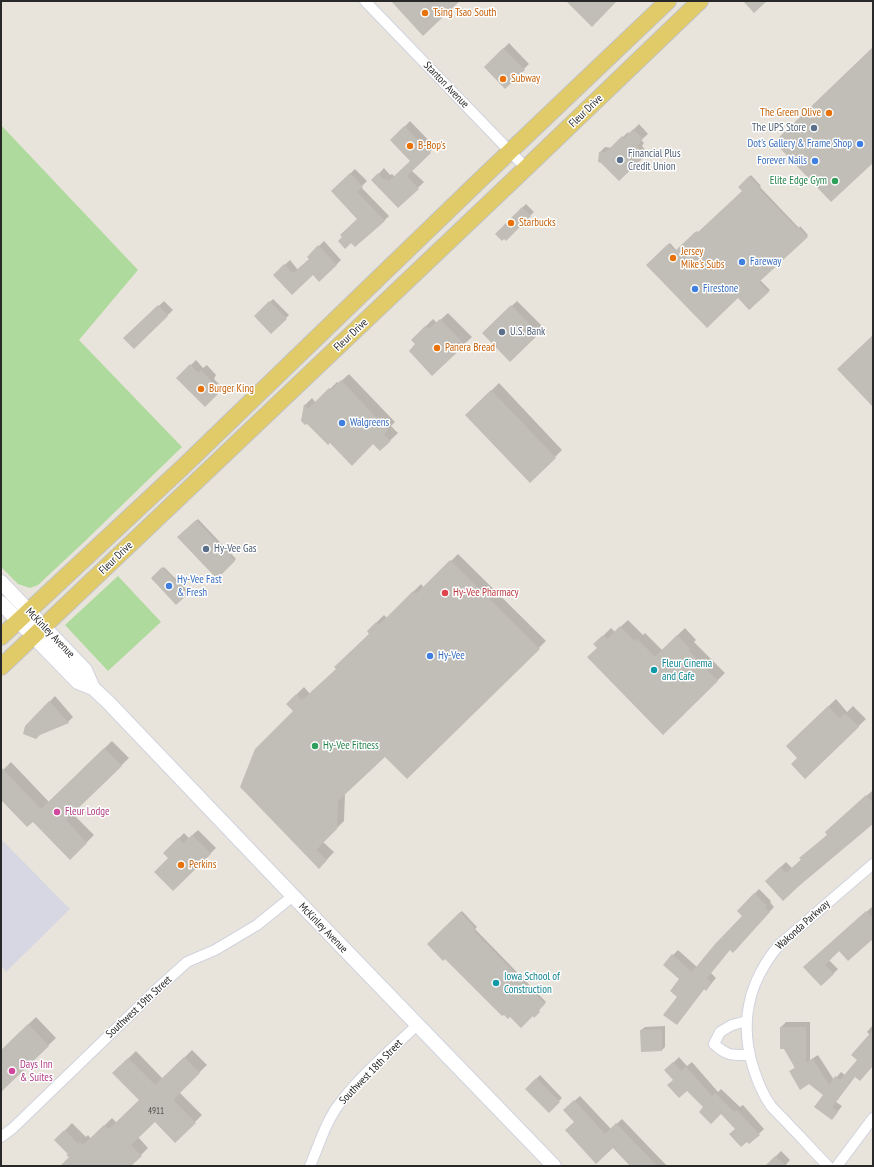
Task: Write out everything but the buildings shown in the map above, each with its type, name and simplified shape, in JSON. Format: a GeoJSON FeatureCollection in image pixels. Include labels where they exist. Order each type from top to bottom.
{"type":"FeatureCollection","features":[{"type":"Feature","properties":{"kind":"main road","name":"Fleur Drive"},"geometry":{"type":"LineString","coordinates":[[1,637],[184,466],[510,151],[668,1]]}},
{"type":"Feature","properties":{"kind":"main road","name":"Fleur Drive"},"geometry":{"type":"LineString","coordinates":[[1,667],[700,1]]}},
{"type":"Feature","properties":{"kind":"main road","name":"McKinley Avenue"},"geometry":{"type":"LineString","coordinates":[[1,582],[23,616]]}},
{"type":"Feature","properties":{"kind":"main road","name":"McKinley Avenue"},"geometry":{"type":"LineString","coordinates":[[1,603],[23,616],[39,631],[78,682],[93,688],[108,702],[554,1166]]}},
{"type":"Feature","properties":{"kind":"street","name":"Stanton Avenue"},"geometry":{"type":"LineString","coordinates":[[366,1],[526,168]]}},
{"type":"Feature","properties":{"kind":"street","name":"Wakonda Parkway"},"geometry":{"type":"LineString","coordinates":[[828,1166],[771,1105],[757,1080],[747,1039],[747,1021],[750,998],[758,975],[780,944],[873,864]]}},
{"type":"Feature","properties":{"kind":"street","name":"Southwest 19th Street"},"geometry":{"type":"LineString","coordinates":[[1,1137],[13,1128],[187,962],[214,950],[257,926],[293,896]]}},
{"type":"Feature","properties":{"kind":"street"},"geometry":{"type":"LineString","coordinates":[[747,1021],[732,1025],[720,1032],[714,1044],[724,1053],[734,1055],[750,1055]]}},
{"type":"Feature","properties":{"kind":"street","name":"Southwest 18th Street"},"geometry":{"type":"LineString","coordinates":[[310,1166],[331,1117],[340,1103],[355,1085],[417,1025]]}},
{"type":"Feature","properties":{"kind":"street"},"geometry":{"type":"LineString","coordinates":[[837,1166],[873,1118]]}},
{"type":"Feature","properties":{"kind":"shaded area"},"geometry":{"type":"Polygon","coordinates":[[[1,839],[70,909],[6,972],[1,966],[1,839]]]}},
{"type":"Feature","properties":{"kind":"green space"},"geometry":{"type":"Polygon","coordinates":[[[1,125],[138,270],[79,340],[182,447],[38,585],[30,588],[18,584],[1,567],[1,125]]]}},
{"type":"Feature","properties":{"kind":"green space"},"geometry":{"type":"Polygon","coordinates":[[[118,576],[161,622],[108,671],[65,625],[118,576]]]}},
{"type":"Feature","properties":{"kind":"place","name":"Tsing Tsao South"},"geometry":{"type":"Point","coordinates":[425,13]}},
{"type":"Feature","properties":{"kind":"place","name":"Subway"},"geometry":{"type":"Point","coordinates":[503,79]}},
{"type":"Feature","properties":{"kind":"place","name":"The Green Olive"},"geometry":{"type":"Point","coordinates":[829,113]}},
{"type":"Feature","properties":{"kind":"place","name":"The UPS Store"},"geometry":{"type":"Point","coordinates":[814,128]}},
{"type":"Feature","properties":{"kind":"place","name":"Dot's Gallery & Frame Shop"},"geometry":{"type":"Point","coordinates":[860,144]}},
{"type":"Feature","properties":{"kind":"place","name":"B-Bop's"},"geometry":{"type":"Point","coordinates":[410,146]}},
{"type":"Feature","properties":{"kind":"place","name":"Financial Plus Credit Union"},"geometry":{"type":"Point","coordinates":[620,160]}},
{"type":"Feature","properties":{"kind":"place","name":"Forever Nails"},"geometry":{"type":"Point","coordinates":[815,161]}},
{"type":"Feature","properties":{"kind":"place","name":"Elite Edge Gym"},"geometry":{"type":"Point","coordinates":[835,181]}},
{"type":"Feature","properties":{"kind":"place","name":"Starbucks"},"geometry":{"type":"Point","coordinates":[511,223]}},
{"type":"Feature","properties":{"kind":"place","name":"Jersey Mike's Subs"},"geometry":{"type":"Point","coordinates":[673,258]}},
{"type":"Feature","properties":{"kind":"place","name":"Fareway"},"geometry":{"type":"Point","coordinates":[742,262]}},
{"type":"Feature","properties":{"kind":"place","name":"Firestone"},"geometry":{"type":"Point","coordinates":[695,289]}},
{"type":"Feature","properties":{"kind":"place","name":"U.S. Bank"},"geometry":{"type":"Point","coordinates":[502,332]}},
{"type":"Feature","properties":{"kind":"place","name":"Panera Bread"},"geometry":{"type":"Point","coordinates":[437,348]}},
{"type":"Feature","properties":{"kind":"place","name":"Burger King"},"geometry":{"type":"Point","coordinates":[201,389]}},
{"type":"Feature","properties":{"kind":"place","name":"Walgreens"},"geometry":{"type":"Point","coordinates":[342,423]}},
{"type":"Feature","properties":{"kind":"place","name":"Hy-Vee Gas"},"geometry":{"type":"Point","coordinates":[206,549]}},
{"type":"Feature","properties":{"kind":"place","name":"Hy-Vee Fast & Fresh"},"geometry":{"type":"Point","coordinates":[169,586]}},
{"type":"Feature","properties":{"kind":"place","name":"Hy-Vee Pharmacy"},"geometry":{"type":"Point","coordinates":[445,593]}},
{"type":"Feature","properties":{"kind":"place","name":"Hy-Vee"},"geometry":{"type":"Point","coordinates":[430,656]}},
{"type":"Feature","properties":{"kind":"place","name":"Fleur Cinema and Cafe"},"geometry":{"type":"Point","coordinates":[654,670]}},
{"type":"Feature","properties":{"kind":"place","name":"Hy-Vee Fitness"},"geometry":{"type":"Point","coordinates":[315,746]}},
{"type":"Feature","properties":{"kind":"place","name":"Fleur Lodge"},"geometry":{"type":"Point","coordinates":[57,812]}},
{"type":"Feature","properties":{"kind":"place","name":"Perkins"},"geometry":{"type":"Point","coordinates":[181,865]}},
{"type":"Feature","properties":{"kind":"place","name":"Iowa School of Construction"},"geometry":{"type":"Point","coordinates":[496,983]}},
{"type":"Feature","properties":{"kind":"place","name":"Days Inn & Suites"},"geometry":{"type":"Point","coordinates":[12,1071]}}]}
